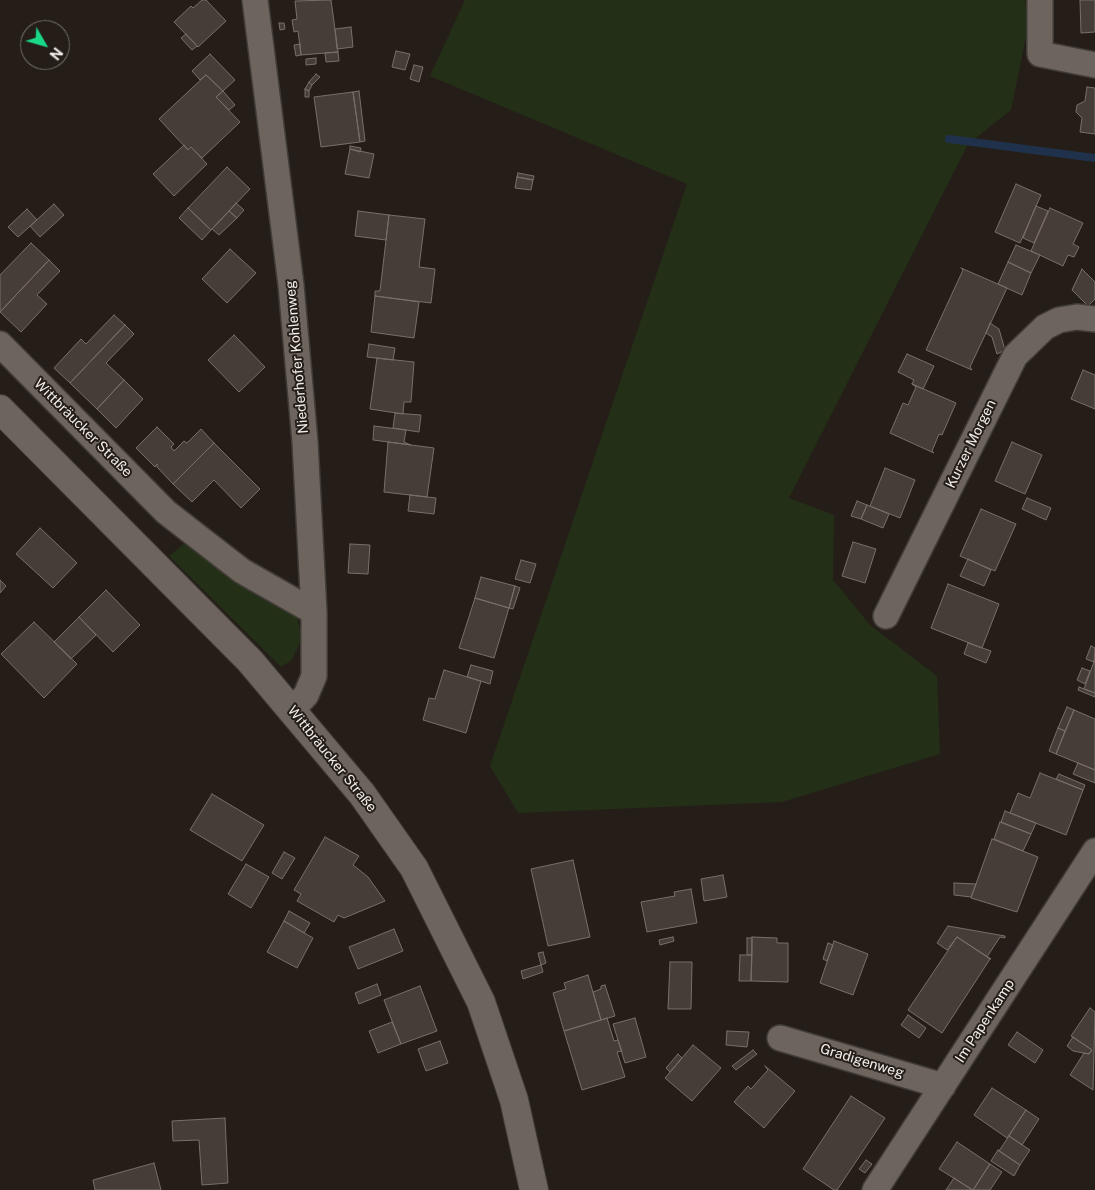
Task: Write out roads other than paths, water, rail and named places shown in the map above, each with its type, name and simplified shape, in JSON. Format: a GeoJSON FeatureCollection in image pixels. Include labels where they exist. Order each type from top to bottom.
{"type":"FeatureCollection","features":[{"type":"Feature","properties":{"kind":"main road","name":"Wittbräucker Straße"},"geometry":{"type":"LineString","coordinates":[[0,409],[208,617],[292,709],[362,794],[414,868],[481,1002],[514,1100],[534,1190]]}},
{"type":"Feature","properties":{"kind":"street","name":"Niederhofer Kohlenweg"},"geometry":{"type":"LineString","coordinates":[[255,0],[291,286],[305,442],[314,612],[314,676],[306,696],[292,709]]}},
{"type":"Feature","properties":{"kind":"street"},"geometry":{"type":"LineString","coordinates":[[1040,0],[1040,54],[1095,65]]}},
{"type":"Feature","properties":{"kind":"street","name":"Kurzer Morgen"},"geometry":{"type":"LineString","coordinates":[[886,616],[1015,356],[1045,327],[1060,320],[1077,317],[1095,319]]}},
{"type":"Feature","properties":{"kind":"street","name":"Wittbräucker Straße"},"geometry":{"type":"LineString","coordinates":[[0,344],[166,512],[242,571],[314,612]]}},
{"type":"Feature","properties":{"kind":"street","name":"Im Papenkamp"},"geometry":{"type":"LineString","coordinates":[[875,1190],[1095,851]]}},
{"type":"Feature","properties":{"kind":"street","name":"Gradigenweg"},"geometry":{"type":"LineString","coordinates":[[780,1038],[943,1086]]}},
{"type":"Feature","properties":{"kind":"waterway"},"geometry":{"type":"LineString","coordinates":[[949,139],[1095,158]]}}]}
